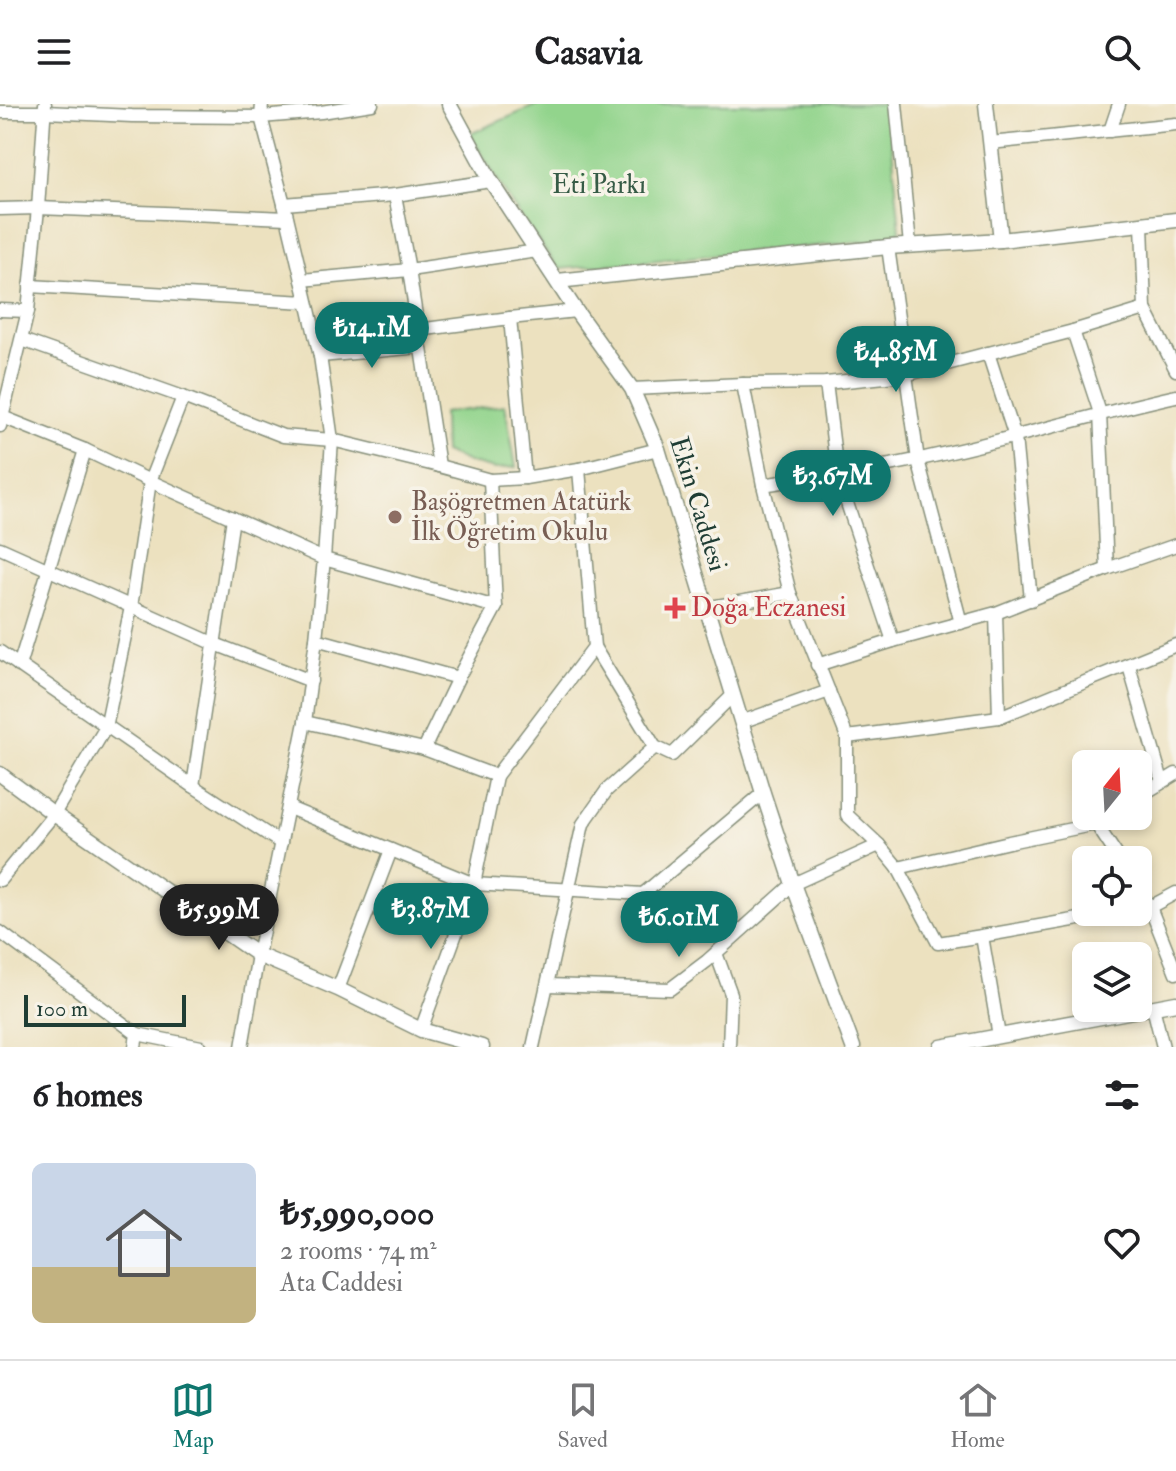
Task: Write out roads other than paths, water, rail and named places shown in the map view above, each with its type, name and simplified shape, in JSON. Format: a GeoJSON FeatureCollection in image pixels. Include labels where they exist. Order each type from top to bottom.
{"type":"FeatureCollection","features":[{"type":"Feature","properties":{"kind":"street"},"geometry":{"type":"LineString","coordinates":[[0,112],[45,108],[321,112],[372,104]]}},
{"type":"Feature","properties":{"kind":"street","name":"Ekin Caddesi"},"geometry":{"type":"LineString","coordinates":[[449,104],[491,181],[576,311],[632,389],[658,449],[763,793],[853,1047]]}},
{"type":"Feature","properties":{"kind":"street"},"geometry":{"type":"LineString","coordinates":[[896,104],[910,245]]}},
{"type":"Feature","properties":{"kind":"street"},"geometry":{"type":"LineString","coordinates":[[986,104],[1001,240]]}},
{"type":"Feature","properties":{"kind":"street"},"geometry":{"type":"LineString","coordinates":[[1110,131],[1119,104]]}},
{"type":"Feature","properties":{"kind":"street"},"geometry":{"type":"LineString","coordinates":[[45,108],[28,311],[1,419],[85,450],[324,559],[496,607]]}},
{"type":"Feature","properties":{"kind":"street"},"geometry":{"type":"LineString","coordinates":[[242,1047],[305,722],[324,559],[332,440],[320,356],[261,110]]}},
{"type":"Feature","properties":{"kind":"street"},"geometry":{"type":"LineString","coordinates":[[990,143],[1176,124]]}},
{"type":"Feature","properties":{"kind":"street"},"geometry":{"type":"LineString","coordinates":[[284,204],[395,195],[491,181]]}},
{"type":"Feature","properties":{"kind":"street"},"geometry":{"type":"LineString","coordinates":[[395,195],[439,466]]}},
{"type":"Feature","properties":{"kind":"street"},"geometry":{"type":"LineString","coordinates":[[0,209],[287,218]]}},
{"type":"Feature","properties":{"kind":"street"},"geometry":{"type":"LineString","coordinates":[[557,281],[888,247],[1001,240],[1176,220]]}},
{"type":"Feature","properties":{"kind":"street"},"geometry":{"type":"LineString","coordinates":[[1142,224],[1145,309],[1176,370]]}},
{"type":"Feature","properties":{"kind":"street"},"geometry":{"type":"LineString","coordinates":[[888,247],[918,460],[961,623]]}},
{"type":"Feature","properties":{"kind":"street"},"geometry":{"type":"LineString","coordinates":[[302,280],[409,270],[537,251]]}},
{"type":"Feature","properties":{"kind":"street"},"geometry":{"type":"LineString","coordinates":[[30,286],[306,302]]}},
{"type":"Feature","properties":{"kind":"street"},"geometry":{"type":"LineString","coordinates":[[632,389],[826,383],[905,375],[1145,309]]}},
{"type":"Feature","properties":{"kind":"street"},"geometry":{"type":"LineString","coordinates":[[0,310],[28,311]]}},
{"type":"Feature","properties":{"kind":"street"},"geometry":{"type":"LineString","coordinates":[[418,330],[576,311]]}},
{"type":"Feature","properties":{"kind":"street"},"geometry":{"type":"LineString","coordinates":[[510,318],[525,478]]}},
{"type":"Feature","properties":{"kind":"street"},"geometry":{"type":"LineString","coordinates":[[1073,331],[1100,413],[1107,569]]}},
{"type":"Feature","properties":{"kind":"street"},"geometry":{"type":"LineString","coordinates":[[22,340],[283,436],[332,440],[490,480],[579,469],[658,449]]}},
{"type":"Feature","properties":{"kind":"street"},"geometry":{"type":"LineString","coordinates":[[320,356],[420,347]]}},
{"type":"Feature","properties":{"kind":"street"},"geometry":{"type":"LineString","coordinates":[[988,353],[1015,437],[1031,600]]}},
{"type":"Feature","properties":{"kind":"street"},"geometry":{"type":"LineString","coordinates":[[826,383],[837,473],[893,641]]}},
{"type":"Feature","properties":{"kind":"street"},"geometry":{"type":"LineString","coordinates":[[743,384],[763,485],[790,593],[847,737],[847,815],[898,868],[938,943],[1072,920]]}},
{"type":"Feature","properties":{"kind":"street"},"geometry":{"type":"LineString","coordinates":[[763,485],[918,460],[1176,396]]}},
{"type":"Feature","properties":{"kind":"street"},"geometry":{"type":"LineString","coordinates":[[0,880],[54,814],[106,727],[131,607],[150,481],[183,397]]}},
{"type":"Feature","properties":{"kind":"street"},"geometry":{"type":"LineString","coordinates":[[19,666],[85,450]]}},
{"type":"Feature","properties":{"kind":"street"},"geometry":{"type":"LineString","coordinates":[[579,469],[594,647],[655,747],[672,755],[732,696]]}},
{"type":"Feature","properties":{"kind":"street"},"geometry":{"type":"LineString","coordinates":[[424,749],[496,607],[490,480]]}},
{"type":"Feature","properties":{"kind":"street"},"geometry":{"type":"LineString","coordinates":[[193,786],[233,518]]}},
{"type":"Feature","properties":{"kind":"street"},"geometry":{"type":"LineString","coordinates":[[817,665],[996,613],[1176,545]]}},
{"type":"Feature","properties":{"kind":"street"},"geometry":{"type":"LineString","coordinates":[[0,548],[215,644],[311,681]]}},
{"type":"Feature","properties":{"kind":"street"},"geometry":{"type":"LineString","coordinates":[[705,608],[790,593]]}},
{"type":"Feature","properties":{"kind":"street"},"geometry":{"type":"LineString","coordinates":[[996,613],[999,717]]}},
{"type":"Feature","properties":{"kind":"street"},"geometry":{"type":"LineString","coordinates":[[316,639],[458,678]]}},
{"type":"Feature","properties":{"kind":"street"},"geometry":{"type":"LineString","coordinates":[[847,737],[999,717],[1176,645]]}},
{"type":"Feature","properties":{"kind":"street"},"geometry":{"type":"LineString","coordinates":[[421,1030],[474,884],[496,776],[594,647]]}},
{"type":"Feature","properties":{"kind":"street"},"geometry":{"type":"LineString","coordinates":[[0,652],[106,727],[281,843]]}},
{"type":"Feature","properties":{"kind":"street"},"geometry":{"type":"LineString","coordinates":[[1129,666],[1162,781]]}},
{"type":"Feature","properties":{"kind":"street"},"geometry":{"type":"LineString","coordinates":[[741,722],[829,691]]}},
{"type":"Feature","properties":{"kind":"street"},"geometry":{"type":"LineString","coordinates":[[305,722],[424,749],[496,776]]}},
{"type":"Feature","properties":{"kind":"street"},"geometry":{"type":"LineString","coordinates":[[533,1047],[583,824],[607,790],[655,747]]}},
{"type":"Feature","properties":{"kind":"street"},"geometry":{"type":"LineString","coordinates":[[0,774],[258,955],[338,989],[421,1030],[482,1047]]}},
{"type":"Feature","properties":{"kind":"street"},"geometry":{"type":"LineString","coordinates":[[1152,788],[1176,774]]}},
{"type":"Feature","properties":{"kind":"street"},"geometry":{"type":"LineString","coordinates":[[289,808],[474,884],[643,894],[763,793]]}},
{"type":"Feature","properties":{"kind":"street"},"geometry":{"type":"LineString","coordinates":[[898,868],[1072,829]]}},
{"type":"Feature","properties":{"kind":"street"},"geometry":{"type":"LineString","coordinates":[[548,985],[670,989],[716,953],[793,884],[879,845]]}},
{"type":"Feature","properties":{"kind":"street"},"geometry":{"type":"LineString","coordinates":[[338,989],[391,850]]}},
{"type":"Feature","properties":{"kind":"street"},"geometry":{"type":"LineString","coordinates":[[1152,904],[1176,893]]}},
{"type":"Feature","properties":{"kind":"street"},"geometry":{"type":"LineString","coordinates":[[1152,924],[1176,973]]}},
{"type":"Feature","properties":{"kind":"street"},"geometry":{"type":"LineString","coordinates":[[0,932],[136,1040],[201,1047]]}},
{"type":"Feature","properties":{"kind":"street"},"geometry":{"type":"LineString","coordinates":[[982,936],[999,1036]]}},
{"type":"Feature","properties":{"kind":"street"},"geometry":{"type":"LineString","coordinates":[[716,953],[731,994],[729,1047]]}},
{"type":"Feature","properties":{"kind":"street"},"geometry":{"type":"LineString","coordinates":[[941,1047],[979,1044],[999,1036],[1176,1003]]}},
{"type":"Feature","properties":{"kind":"street"},"geometry":{"type":"LineString","coordinates":[[1153,1007],[1163,1047]]}},
{"type":"Feature","properties":{"kind":"place","name":"Başögretmen Atatürk İlk Öğretim Okulu"},"geometry":{"type":"Point","coordinates":[395,517]}},
{"type":"Feature","properties":{"kind":"place","name":"Doğa Eczanesi"},"geometry":{"type":"Point","coordinates":[675,608]}},
{"type":"Feature","properties":{"kind":"park label","name":"Eti Parkı"},"geometry":{"type":"Point","coordinates":[599,185]}}]}
